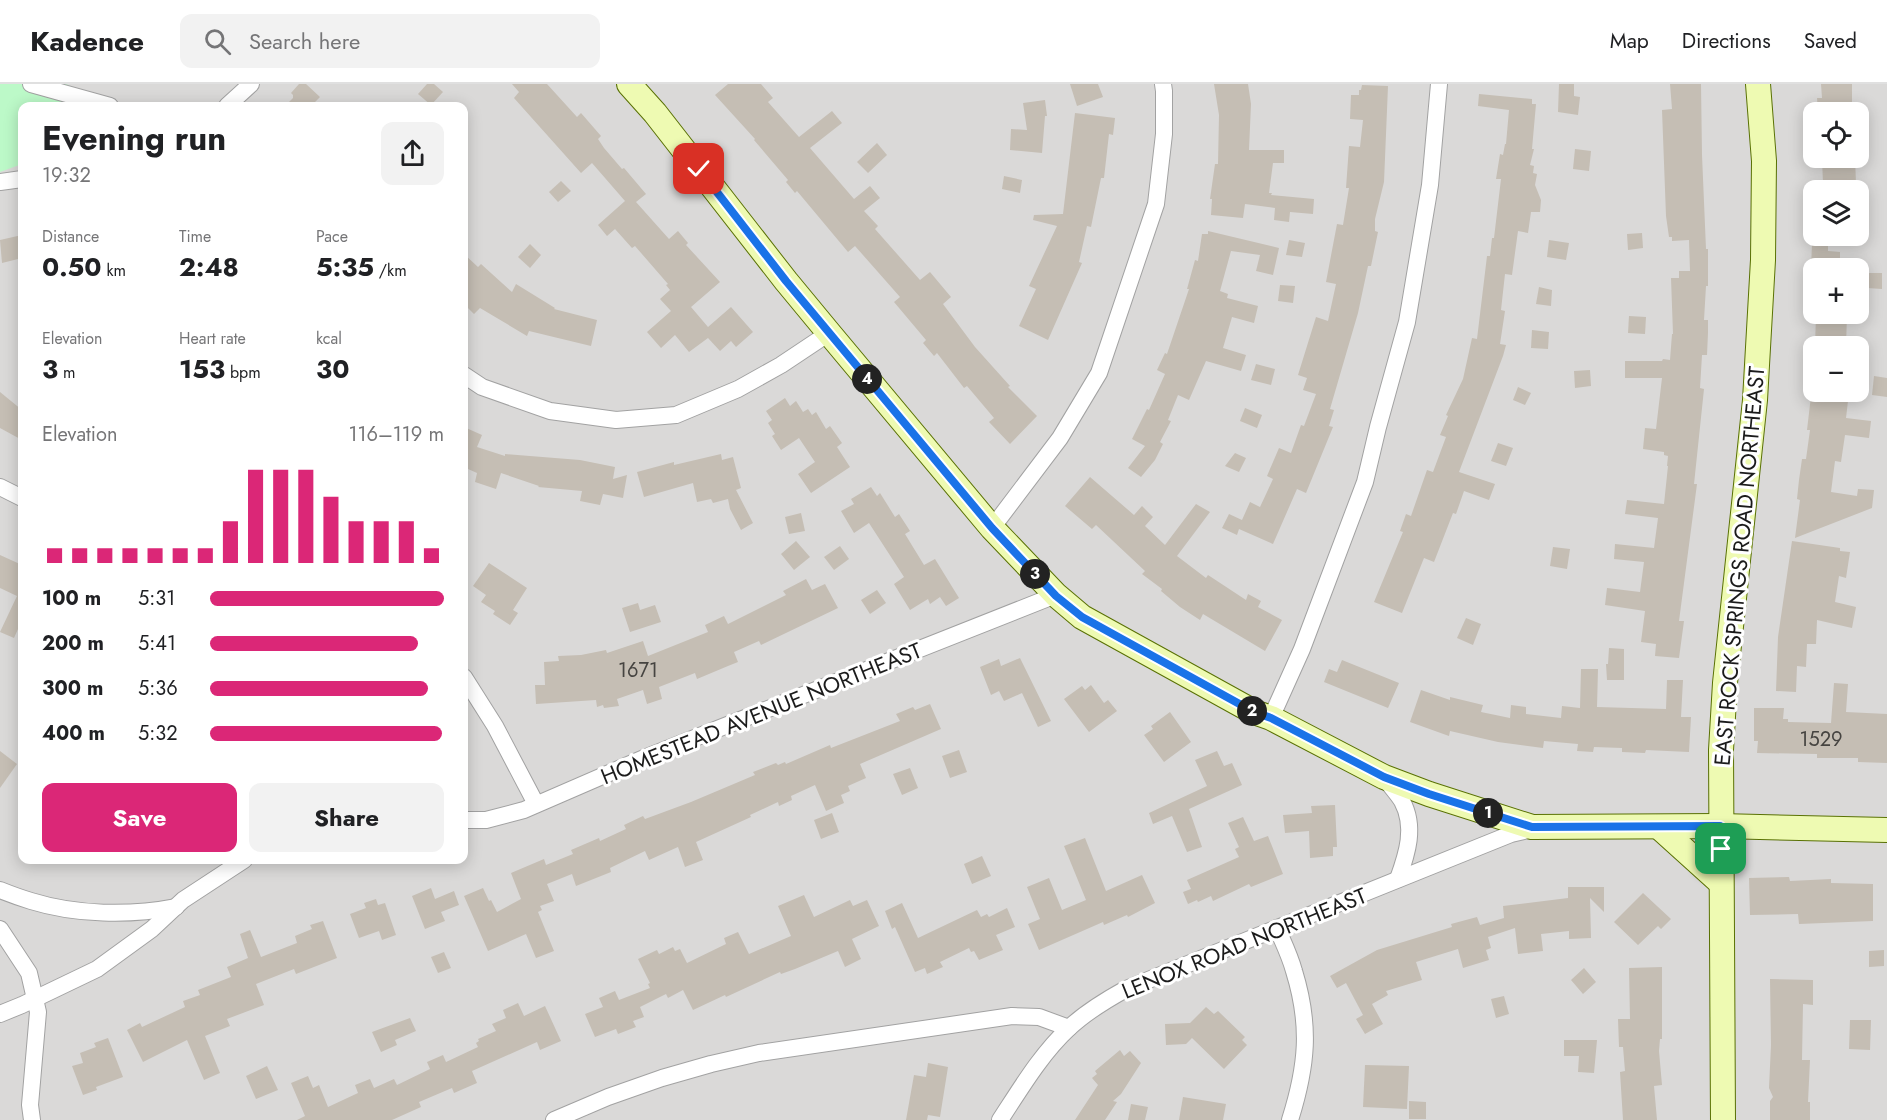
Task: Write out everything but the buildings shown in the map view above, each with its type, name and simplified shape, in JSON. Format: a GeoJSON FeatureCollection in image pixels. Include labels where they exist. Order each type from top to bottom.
{"type":"FeatureCollection","features":[{"type":"Feature","properties":{"kind":"street"},"geometry":{"type":"LineString","coordinates":[[31,84],[96,102]]}},
{"type":"Feature","properties":{"kind":"street"},"geometry":{"type":"LineString","coordinates":[[231,102],[250,84]]}},
{"type":"Feature","properties":{"kind":"street"},"geometry":{"type":"LineString","coordinates":[[629,84],[655,113],[786,281],[992,528],[1056,596],[1082,617],[1254,712],[1271,718],[1384,777],[1532,827],[1720,826],[1887,830]]}},
{"type":"Feature","properties":{"kind":"street"},"geometry":{"type":"LineString","coordinates":[[992,528],[1060,438],[1099,373],[1156,204],[1164,134],[1163,84]]}},
{"type":"Feature","properties":{"kind":"street"},"geometry":{"type":"LineString","coordinates":[[1271,718],[1302,649],[1365,482],[1407,322],[1430,185],[1439,84]]}},
{"type":"Feature","properties":{"kind":"street","name":"EAST ROCK SPRINGS ROAD NORTHEAST"},"geometry":{"type":"LineString","coordinates":[[1723,1120],[1721,750],[1725,683],[1755,400],[1763,260],[1764,161],[1758,84]]}},
{"type":"Feature","properties":{"kind":"street"},"geometry":{"type":"LineString","coordinates":[[0,182],[18,179]]}},
{"type":"Feature","properties":{"kind":"street"},"geometry":{"type":"LineString","coordinates":[[468,378],[482,387],[550,411],[616,420],[676,416],[738,389],[782,365],[829,333]]}},
{"type":"Feature","properties":{"kind":"street"},"geometry":{"type":"LineString","coordinates":[[0,487],[18,496]]}},
{"type":"Feature","properties":{"kind":"street","name":"HOMESTEAD AVENUE NORTHEAST"},"geometry":{"type":"LineString","coordinates":[[468,820],[486,820],[524,810],[655,754],[1056,596]]}},
{"type":"Feature","properties":{"kind":"street"},"geometry":{"type":"LineString","coordinates":[[468,683],[495,726],[536,804]]}},
{"type":"Feature","properties":{"kind":"street"},"geometry":{"type":"LineString","coordinates":[[1384,777],[1402,802],[1410,827],[1409,850],[1398,879]]}},
{"type":"Feature","properties":{"kind":"street","name":"LENOX ROAD NORTHEAST"},"geometry":{"type":"LineString","coordinates":[[1000,1120],[1040,1060],[1069,1028],[1096,1006],[1126,989],[1532,827]]}},
{"type":"Feature","properties":{"kind":"street"},"geometry":{"type":"LineString","coordinates":[[1659,827],[1721,883]]}},
{"type":"Feature","properties":{"kind":"street"},"geometry":{"type":"LineString","coordinates":[[0,1014],[97,969],[152,930],[183,900],[238,864]]}},
{"type":"Feature","properties":{"kind":"street"},"geometry":{"type":"LineString","coordinates":[[0,890],[33,902],[89,911],[136,912],[176,907]]}},
{"type":"Feature","properties":{"kind":"street"},"geometry":{"type":"LineString","coordinates":[[1277,928],[1296,976],[1305,1024],[1304,1065],[1300,1089],[1290,1120]]}},
{"type":"Feature","properties":{"kind":"street"},"geometry":{"type":"LineString","coordinates":[[0,929],[29,973],[36,998],[38,1012],[30,1105],[32,1120]]}},
{"type":"Feature","properties":{"kind":"street"},"geometry":{"type":"LineString","coordinates":[[554,1120],[608,1097],[662,1078],[759,1053],[1012,1016],[1039,1017],[1069,1028]]}},
{"type":"Feature","properties":{"kind":"shaded area"},"geometry":{"type":"Polygon","coordinates":[[[0,84],[1887,84],[1887,1120],[0,1120],[0,84]]]}},
{"type":"Feature","properties":{"kind":"green space"},"geometry":{"type":"Polygon","coordinates":[[[0,84],[66,84],[105,102],[18,102],[18,165],[0,172],[0,84]]]}},
{"type":"Feature","properties":{"kind":"route"},"geometry":{"type":"LineString","coordinates":[[699,169],[786,281],[992,528],[1056,596],[1082,617],[1254,712],[1271,718],[1384,777],[1429,794],[1532,827],[1720,826],[1721,849]]}}]}
